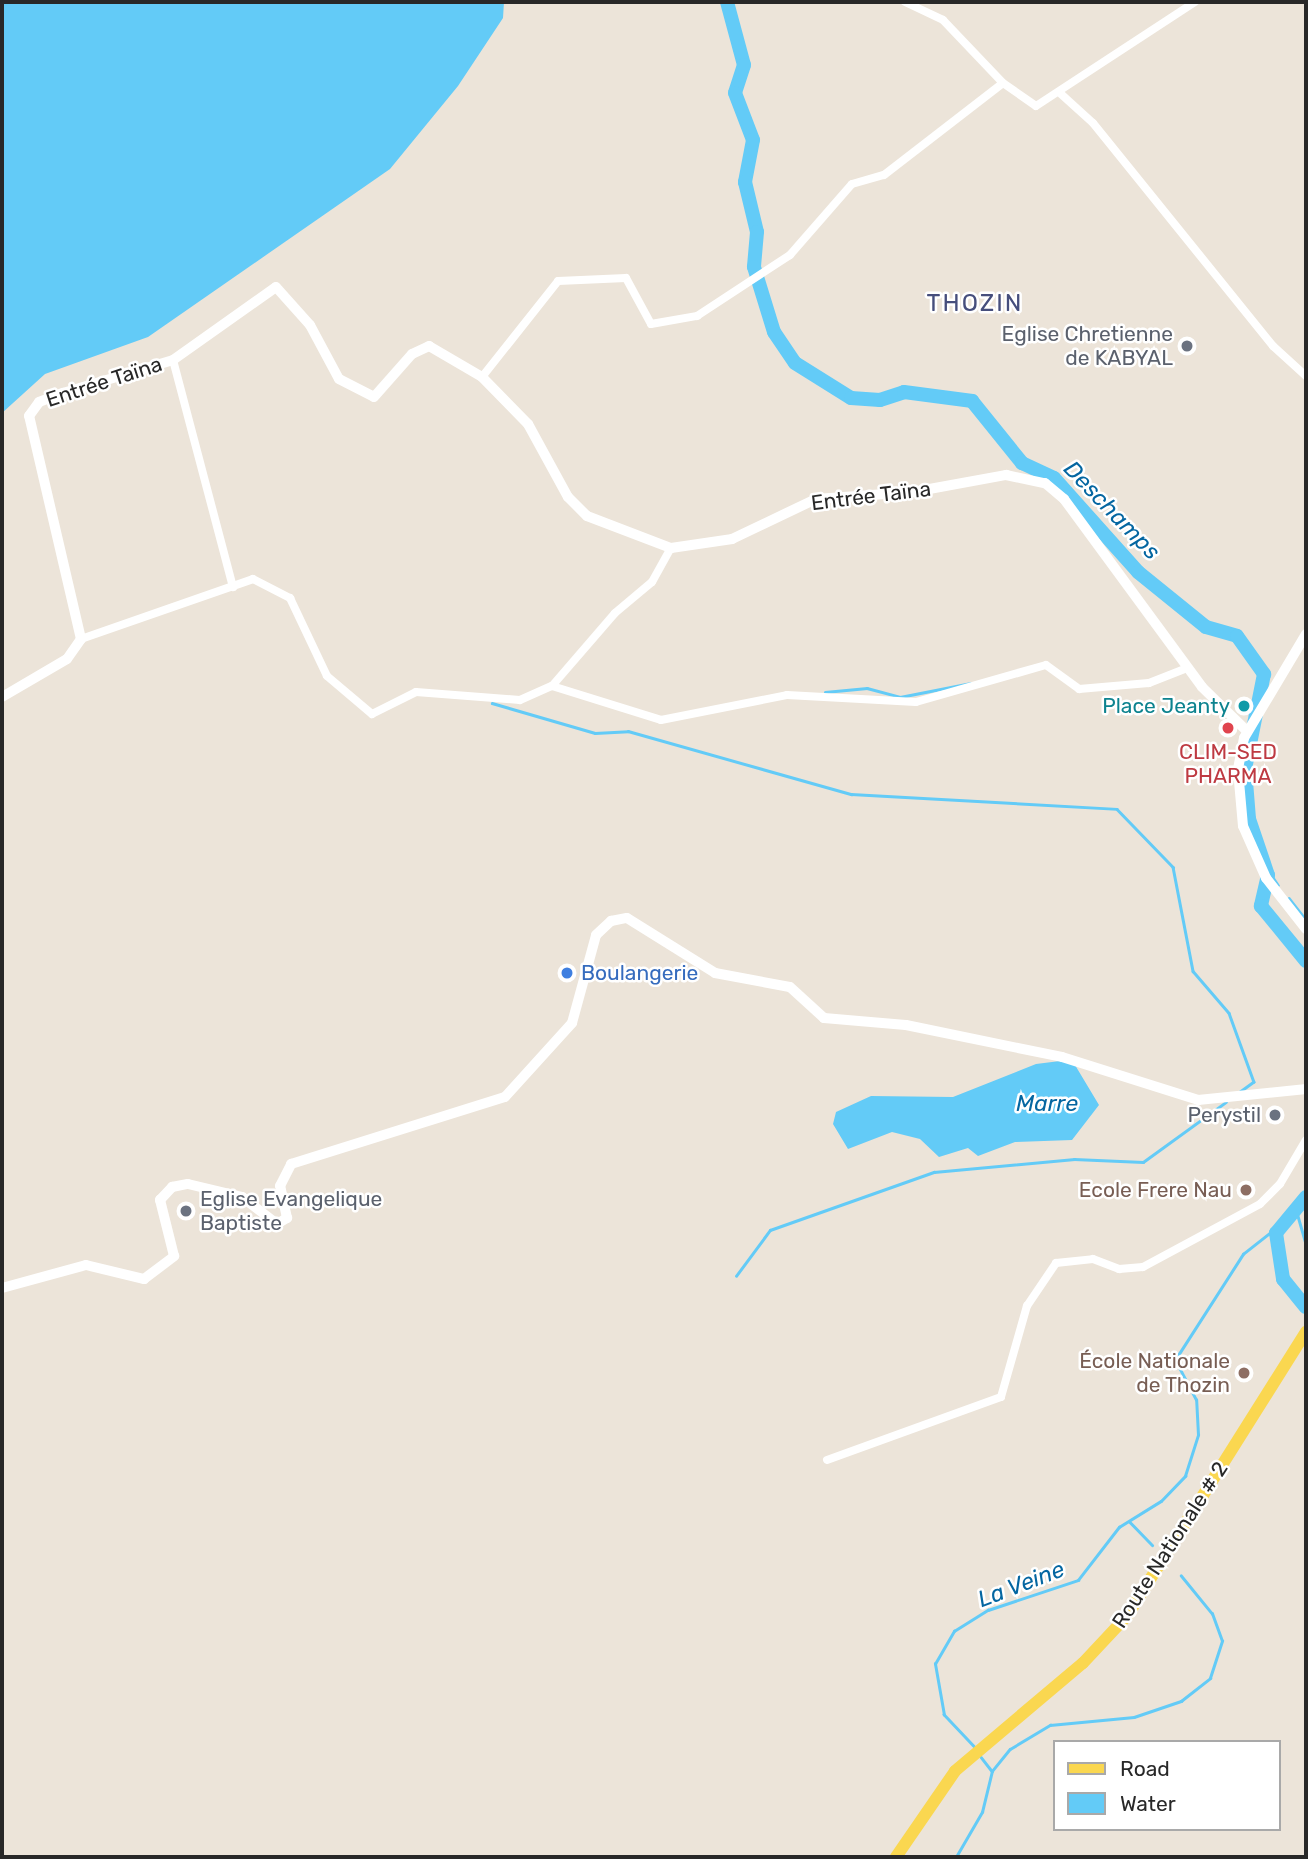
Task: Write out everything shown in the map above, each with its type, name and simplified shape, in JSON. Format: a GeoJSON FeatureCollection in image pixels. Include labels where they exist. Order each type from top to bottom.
{"type":"FeatureCollection","features":[{"type":"Feature","properties":{"kind":"main road","name":"Route Nationale # 2"},"geometry":{"type":"LineString","coordinates":[[896,1857],[955,1771],[1083,1664],[1128,1616],[1306,1332]]}},
{"type":"Feature","properties":{"kind":"street"},"geometry":{"type":"LineString","coordinates":[[905,2],[968,41],[1003,83],[1036,106],[1062,94],[1104,57],[1195,2]]}},
{"type":"Feature","properties":{"kind":"street"},"geometry":{"type":"LineString","coordinates":[[482,377],[558,281],[626,278],[651,324],[698,316],[790,255],[852,184],[884,175],[1003,83]]}},
{"type":"Feature","properties":{"kind":"street"},"geometry":{"type":"LineString","coordinates":[[1062,94],[1093,123],[1273,346],[1306,376]]}},
{"type":"Feature","properties":{"kind":"street","name":"Entrée Taïna"},"geometry":{"type":"LineString","coordinates":[[81,639],[29,416],[39,402],[173,359],[276,288],[310,325],[339,379],[366,397],[374,397],[412,354],[429,346],[482,377],[528,424],[568,496],[587,516],[671,548],[732,539],[817,499],[1027,476],[1064,499],[1187,668],[1247,731]]}},
{"type":"Feature","properties":{"kind":"street"},"geometry":{"type":"LineString","coordinates":[[173,359],[233,587]]}},
{"type":"Feature","properties":{"kind":"street"},"geometry":{"type":"LineString","coordinates":[[2,697],[67,659],[81,639],[253,579],[290,597],[327,676],[372,714],[416,692],[510,701],[552,686],[615,613],[652,582],[671,548]]}},
{"type":"Feature","properties":{"kind":"street"},"geometry":{"type":"LineString","coordinates":[[1306,634],[1277,674],[1247,731],[1238,770],[1243,826],[1276,893],[1306,929]]}},
{"type":"Feature","properties":{"kind":"street"},"geometry":{"type":"LineString","coordinates":[[552,686],[661,720],[787,695],[916,702],[1046,665],[1086,689],[1149,683],[1187,668]]}},
{"type":"Feature","properties":{"kind":"street"},"geometry":{"type":"LineString","coordinates":[[2,1288],[86,1265],[144,1279],[174,1256],[160,1200],[172,1187],[188,1184],[242,1197],[277,1224],[287,1218],[280,1186],[290,1164],[505,1097],[572,1023],[599,928],[619,919],[715,973],[790,987],[824,1018],[906,1026],[1042,1053],[1198,1100],[1306,1089]]}},
{"type":"Feature","properties":{"kind":"street"},"geometry":{"type":"LineString","coordinates":[[827,1460],[1001,1397],[1027,1306],[1056,1263],[1093,1258],[1119,1269],[1143,1267],[1259,1204],[1280,1184],[1306,1140]]}},
{"type":"Feature","properties":{"kind":"water"},"geometry":{"type":"Polygon","coordinates":[[[2,2],[504,2],[503,18],[458,86],[390,169],[148,337],[45,374],[2,413],[2,2]]]}},
{"type":"Feature","properties":{"kind":"water","name":"Marre"},"geometry":{"type":"Polygon","coordinates":[[[1060,1061],[1075,1065],[1099,1105],[1072,1140],[1015,1142],[978,1156],[968,1148],[939,1157],[920,1139],[892,1132],[848,1149],[833,1124],[836,1112],[871,1096],[953,1097],[1036,1064],[1060,1061]]]}},
{"type":"Feature","properties":{"kind":"waterway","name":"Deschamps"},"geometry":{"type":"LineString","coordinates":[[727,2],[744,65],[735,93],[753,140],[745,182],[757,232],[754,267],[774,332],[795,363],[851,398],[880,400],[904,392],[972,401],[1022,463],[1054,478],[1138,572],[1206,627],[1237,636],[1264,674],[1245,769],[1249,819],[1268,875],[1261,906],[1306,961]]}},
{"type":"Feature","properties":{"kind":"waterway"},"geometry":{"type":"LineString","coordinates":[[825,692],[867,688],[900,697],[971,683]]}},
{"type":"Feature","properties":{"kind":"waterway"},"geometry":{"type":"LineString","coordinates":[[492,703],[595,733],[628,731],[851,794],[1117,809],[1173,867],[1193,971],[1229,1013],[1254,1082],[1240,1092]]}},
{"type":"Feature","properties":{"kind":"waterway"},"geometry":{"type":"LineString","coordinates":[[1268,870],[1278,885]]}},
{"type":"Feature","properties":{"kind":"waterway"},"geometry":{"type":"LineString","coordinates":[[1289,898],[1306,920]]}},
{"type":"Feature","properties":{"kind":"waterway"},"geometry":{"type":"LineString","coordinates":[[736,1276],[770,1230],[934,1172],[1074,1159],[1143,1162],[1226,1102]]}},
{"type":"Feature","properties":{"kind":"waterway","name":"Deschamps"},"geometry":{"type":"LineString","coordinates":[[1306,1197],[1276,1233],[1283,1279],[1306,1307]]}},
{"type":"Feature","properties":{"kind":"waterway"},"geometry":{"type":"LineString","coordinates":[[1296,1209],[1306,1244]]}},
{"type":"Feature","properties":{"kind":"waterway","name":"La Veine"},"geometry":{"type":"LineString","coordinates":[[976,1749],[944,1715],[935,1664],[954,1631],[988,1610],[1078,1580],[1119,1527],[1161,1501],[1185,1476],[1198,1435],[1196,1400],[1175,1360],[1243,1254],[1286,1220]]}},
{"type":"Feature","properties":{"kind":"waterway"},"geometry":{"type":"LineString","coordinates":[[1130,1522],[1152,1545]]}},
{"type":"Feature","properties":{"kind":"waterway"},"geometry":{"type":"LineString","coordinates":[[956,1857],[982,1812],[992,1771],[1010,1749],[1050,1725],[1134,1717],[1181,1701],[1210,1678],[1222,1641],[1212,1614],[1181,1576]]}},
{"type":"Feature","properties":{"kind":"waterway","name":"La Veine"},"geometry":{"type":"LineString","coordinates":[[981,1757],[992,1771]]}},
{"type":"Feature","properties":{"kind":"place","name":"Eglise Chretienne de KABYAL"},"geometry":{"type":"Point","coordinates":[1187,346]}},
{"type":"Feature","properties":{"kind":"place","name":"Place Jeanty"},"geometry":{"type":"Point","coordinates":[1244,706]}},
{"type":"Feature","properties":{"kind":"place","name":"CLIM-SED PHARMA"},"geometry":{"type":"Point","coordinates":[1228,728]}},
{"type":"Feature","properties":{"kind":"place","name":"Boulangerie"},"geometry":{"type":"Point","coordinates":[567,973]}},
{"type":"Feature","properties":{"kind":"place","name":"Perystil"},"geometry":{"type":"Point","coordinates":[1275,1115]}},
{"type":"Feature","properties":{"kind":"place","name":"Ecole Frere Nau"},"geometry":{"type":"Point","coordinates":[1246,1190]}},
{"type":"Feature","properties":{"kind":"place","name":"Eglise Evangelique Baptiste"},"geometry":{"type":"Point","coordinates":[186,1211]}},
{"type":"Feature","properties":{"kind":"place","name":"École Nationale de Thozin"},"geometry":{"type":"Point","coordinates":[1244,1373]}},
{"type":"Feature","properties":{"kind":"district","name":"THOZIN"},"geometry":{"type":"Point","coordinates":[975,304]}}]}
